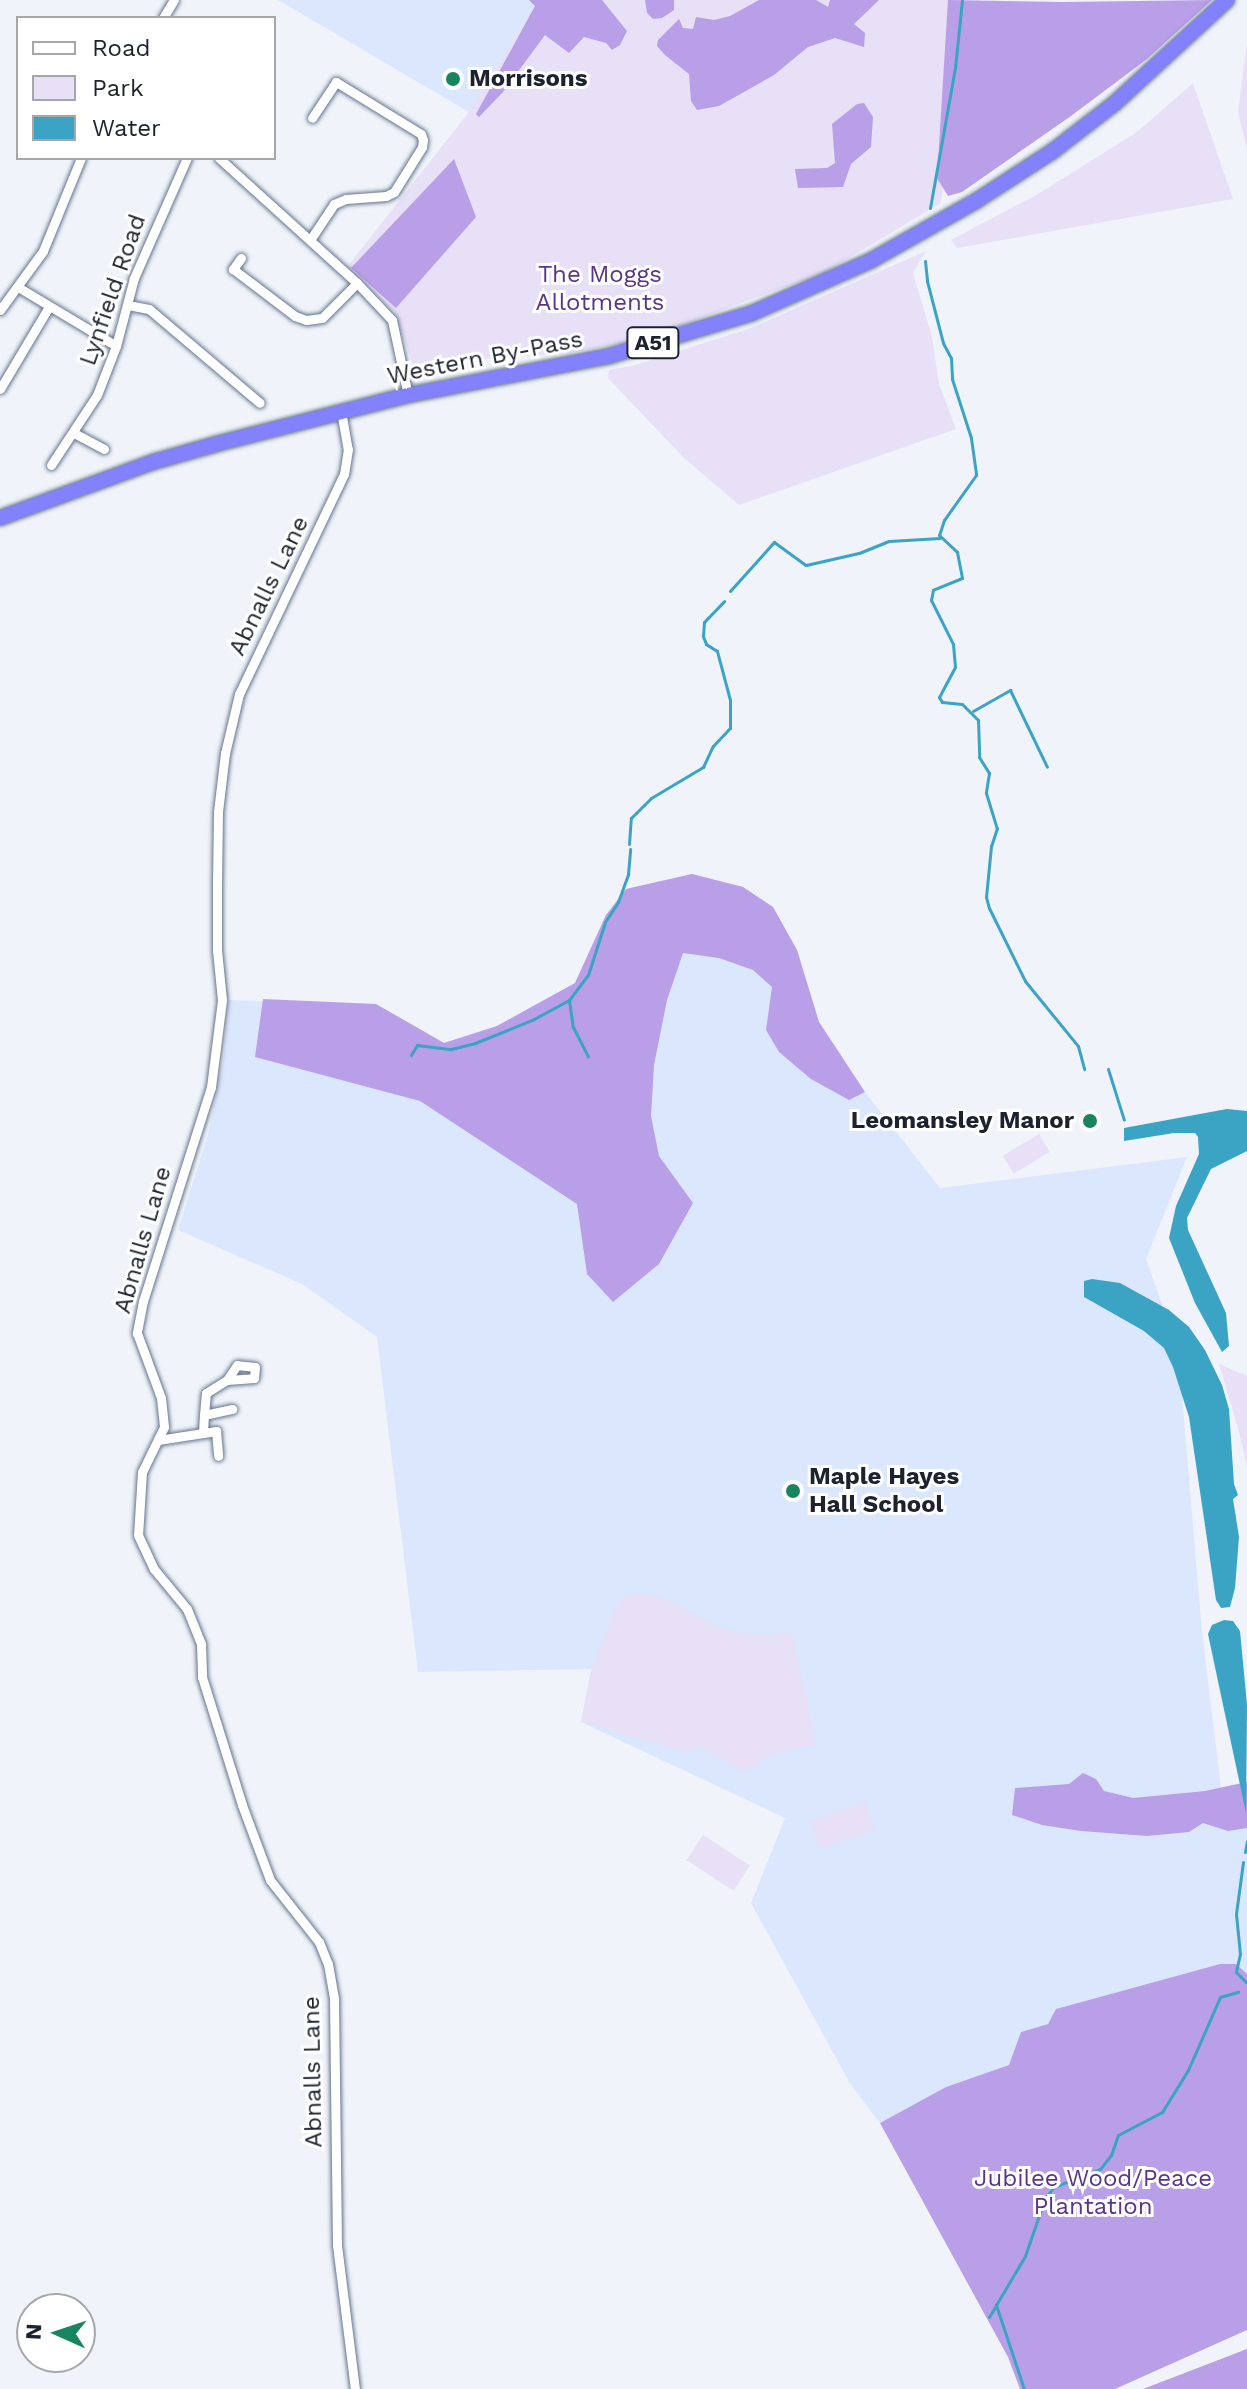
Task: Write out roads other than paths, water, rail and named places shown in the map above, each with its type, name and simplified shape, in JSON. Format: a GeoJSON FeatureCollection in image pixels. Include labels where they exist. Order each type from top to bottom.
{"type":"FeatureCollection","features":[{"type":"Feature","properties":{"kind":"highway","name":"Western By-Pass"},"geometry":{"type":"LineString","coordinates":[[0,518],[153,462],[408,395],[609,356],[752,313],[870,261],[976,201],[1053,151],[1115,103],[1227,0]]}},
{"type":"Feature","properties":{"kind":"street"},"geometry":{"type":"LineString","coordinates":[[310,240],[334,204],[346,199],[386,196],[394,192],[422,147],[423,140],[421,134],[336,82],[312,118]]}},
{"type":"Feature","properties":{"kind":"street"},"geometry":{"type":"LineString","coordinates":[[0,310],[43,251],[80,160]]}},
{"type":"Feature","properties":{"kind":"street","name":"Lynfield Road"},"geometry":{"type":"LineString","coordinates":[[51,465],[97,395],[116,346],[134,278],[186,160]]}},
{"type":"Feature","properties":{"kind":"street"},"geometry":{"type":"LineString","coordinates":[[221,160],[357,283],[392,320],[408,395]]}},
{"type":"Feature","properties":{"kind":"street"},"geometry":{"type":"LineString","coordinates":[[241,258],[233,269],[295,316],[306,320],[322,318],[357,283]]}},
{"type":"Feature","properties":{"kind":"street"},"geometry":{"type":"LineString","coordinates":[[18,287],[48,308],[116,346]]}},
{"type":"Feature","properties":{"kind":"street"},"geometry":{"type":"LineString","coordinates":[[128,305],[149,309],[260,403]]}},
{"type":"Feature","properties":{"kind":"street"},"geometry":{"type":"LineString","coordinates":[[0,389],[48,308]]}},
{"type":"Feature","properties":{"kind":"street","name":"Abnalls Lane"},"geometry":{"type":"LineString","coordinates":[[341,411],[348,449],[344,474],[239,694],[225,753],[218,812],[217,950],[222,1000],[211,1087],[143,1301],[137,1333],[161,1398],[164,1427],[142,1472],[138,1535],[154,1569],[187,1609],[201,1644],[202,1677],[242,1805],[270,1880],[319,1942],[328,1964],[334,1999],[337,2245],[355,2389]]}},
{"type":"Feature","properties":{"kind":"street"},"geometry":{"type":"LineString","coordinates":[[74,433],[104,449]]}},
{"type":"Feature","properties":{"kind":"street"},"geometry":{"type":"LineString","coordinates":[[203,1433],[206,1393],[227,1380]]}},
{"type":"Feature","properties":{"kind":"street"},"geometry":{"type":"LineString","coordinates":[[204,1415],[232,1409]]}},
{"type":"Feature","properties":{"kind":"street"},"geometry":{"type":"LineString","coordinates":[[158,1440],[216,1431],[218,1456]]}},
{"type":"Feature","properties":{"kind":"water"},"geometry":{"type":"Polygon","coordinates":[[[1227,1109],[1247,1111],[1247,1151],[1211,1169],[1187,1218],[1188,1230],[1226,1313],[1229,1346],[1222,1352],[1195,1303],[1169,1238],[1176,1206],[1199,1154],[1198,1137],[1195,1133],[1174,1133],[1124,1141],[1124,1128],[1227,1109]]]}},
{"type":"Feature","properties":{"kind":"water"},"geometry":{"type":"Polygon","coordinates":[[[1092,1279],[1120,1283],[1169,1310],[1189,1327],[1205,1350],[1222,1385],[1229,1409],[1234,1484],[1238,1495],[1233,1499],[1239,1537],[1235,1588],[1230,1607],[1221,1608],[1216,1600],[1189,1417],[1173,1367],[1164,1348],[1144,1331],[1084,1297],[1084,1281],[1092,1279]]]}},
{"type":"Feature","properties":{"kind":"water"},"geometry":{"type":"Polygon","coordinates":[[[1224,1620],[1233,1621],[1240,1631],[1247,1705],[1246,1813],[1208,1634],[1212,1625],[1224,1620]]]}},
{"type":"Feature","properties":{"kind":"waterway"},"geometry":{"type":"LineString","coordinates":[[930,208],[955,68],[962,0]]}},
{"type":"Feature","properties":{"kind":"waterway"},"geometry":{"type":"LineString","coordinates":[[925,261],[943,343],[951,358],[952,379],[971,438],[976,475],[944,520],[939,535],[957,552],[962,578],[933,590],[931,600],[953,644],[955,667],[939,697],[942,702],[962,704],[978,720],[979,757],[989,773],[986,793],[997,828],[991,846],[986,897],[989,908],[1025,981],[1078,1046],[1084,1069]]}},
{"type":"Feature","properties":{"kind":"waterway"},"geometry":{"type":"LineString","coordinates":[[730,591],[774,542],[806,565],[859,553],[889,541],[940,538]]}},
{"type":"Feature","properties":{"kind":"waterway"},"geometry":{"type":"LineString","coordinates":[[629,844],[631,818],[651,798],[703,767],[713,746],[730,728],[730,700],[717,651],[706,644],[703,636],[704,622],[724,601]]}},
{"type":"Feature","properties":{"kind":"waterway"},"geometry":{"type":"LineString","coordinates":[[973,711],[1010,690],[1047,767]]}},
{"type":"Feature","properties":{"kind":"waterway"},"geometry":{"type":"LineString","coordinates":[[411,1055],[417,1045],[451,1049],[475,1043],[532,1020],[569,1000],[588,975],[605,922],[618,902],[628,874],[630,849]]}},
{"type":"Feature","properties":{"kind":"waterway"},"geometry":{"type":"LineString","coordinates":[[569,1000],[573,1027],[588,1056]]}},
{"type":"Feature","properties":{"kind":"waterway"},"geometry":{"type":"LineString","coordinates":[[1108,1069],[1124,1120]]}},
{"type":"Feature","properties":{"kind":"waterway"},"geometry":{"type":"LineString","coordinates":[[1245,1852],[1247,1841]]}},
{"type":"Feature","properties":{"kind":"waterway"},"geometry":{"type":"LineString","coordinates":[[1243,1862],[1236,1914],[1240,1954],[1236,1972],[1246,1982]]}},
{"type":"Feature","properties":{"kind":"waterway"},"geometry":{"type":"LineString","coordinates":[[1024,2389],[996,2305],[1025,2256],[1045,2198],[1054,2187],[1100,2169],[1111,2155],[1118,2135],[1162,2112],[1188,2070],[1220,1997],[1238,1992]]}},
{"type":"Feature","properties":{"kind":"waterway"},"geometry":{"type":"LineString","coordinates":[[989,2317],[995,2307]]}},
{"type":"Feature","properties":{"kind":"place","name":"Morrisons"},"geometry":{"type":"Point","coordinates":[453,79]}},
{"type":"Feature","properties":{"kind":"place","name":"Leomansley Manor"},"geometry":{"type":"Point","coordinates":[1090,1121]}},
{"type":"Feature","properties":{"kind":"place","name":"Maple Hayes Hall School"},"geometry":{"type":"Point","coordinates":[793,1491]}},
{"type":"Feature","properties":{"kind":"park label","name":"The Moggs Allotments"},"geometry":{"type":"Point","coordinates":[600,289]}},
{"type":"Feature","properties":{"kind":"park label","name":"Jubilee Wood/Peace Plantation"},"geometry":{"type":"Point","coordinates":[1093,2193]}}]}
